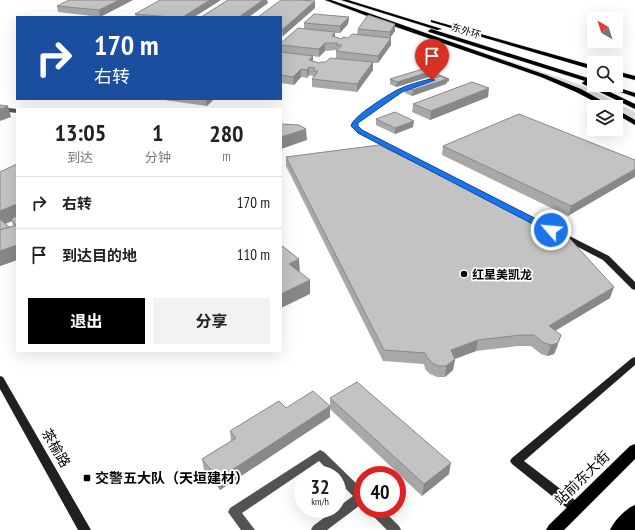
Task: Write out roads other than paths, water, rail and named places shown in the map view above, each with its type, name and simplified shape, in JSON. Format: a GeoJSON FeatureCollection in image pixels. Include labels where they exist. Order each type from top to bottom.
{"type":"FeatureCollection","features":[{"type":"Feature","properties":{"kind":"main road"},"geometry":{"type":"LineString","coordinates":[[327,0],[356,12],[534,73],[570,87],[596,100]]}},
{"type":"Feature","properties":{"kind":"main road","name":"东外环"},"geometry":{"type":"LineString","coordinates":[[332,0],[587,80]]}},
{"type":"Feature","properties":{"kind":"main road"},"geometry":{"type":"LineString","coordinates":[[343,0],[587,75]]}},
{"type":"Feature","properties":{"kind":"main road"},"geometry":{"type":"LineString","coordinates":[[357,0],[587,66]]}},
{"type":"Feature","properties":{"kind":"main road"},"geometry":{"type":"LineString","coordinates":[[523,55],[587,71]]}},
{"type":"Feature","properties":{"kind":"main road"},"geometry":{"type":"LineString","coordinates":[[516,58],[595,87],[635,107]]}},
{"type":"Feature","properties":{"kind":"main road"},"geometry":{"type":"LineString","coordinates":[[623,75],[635,78]]}},
{"type":"Feature","properties":{"kind":"main road"},"geometry":{"type":"LineString","coordinates":[[623,80],[635,83]]}},
{"type":"Feature","properties":{"kind":"main road"},"geometry":{"type":"LineString","coordinates":[[623,86],[635,90]]}},
{"type":"Feature","properties":{"kind":"main road"},"geometry":{"type":"LineString","coordinates":[[623,91],[635,95]]}},
{"type":"Feature","properties":{"kind":"main road"},"geometry":{"type":"LineString","coordinates":[[623,115],[635,123]]}},
{"type":"Feature","properties":{"kind":"main road","name":"站前东大街"},"geometry":{"type":"LineString","coordinates":[[554,530],[635,450]]}},
{"type":"Feature","properties":{"kind":"main road"},"geometry":{"type":"LineString","coordinates":[[618,530],[635,512]]}},
{"type":"Feature","properties":{"kind":"main road"},"geometry":{"type":"LineString","coordinates":[[631,530],[635,528]]}},
{"type":"Feature","properties":{"kind":"street"},"geometry":{"type":"LineString","coordinates":[[419,84],[400,91],[355,122],[355,126],[360,132],[606,258],[635,287]]}},
{"type":"Feature","properties":{"kind":"street"},"geometry":{"type":"LineString","coordinates":[[0,109],[16,111]]}},
{"type":"Feature","properties":{"kind":"street"},"geometry":{"type":"LineString","coordinates":[[576,508],[516,461],[635,360]]}},
{"type":"Feature","properties":{"kind":"street","name":"茶榆路"},"geometry":{"type":"LineString","coordinates":[[0,380],[85,530]]}},
{"type":"Feature","properties":{"kind":"street"},"geometry":{"type":"LineString","coordinates":[[249,530],[234,512],[320,455],[354,489]]}},
{"type":"Feature","properties":{"kind":"street"},"geometry":{"type":"LineString","coordinates":[[317,530],[354,503]]}},
{"type":"Feature","properties":{"kind":"street"},"geometry":{"type":"LineString","coordinates":[[383,518],[396,530]]}},
{"type":"Feature","properties":{"kind":"place","name":"红星美凯龙"},"geometry":{"type":"Point","coordinates":[464,274]}},
{"type":"Feature","properties":{"kind":"place","name":"交警五大队（天垣建材）"},"geometry":{"type":"Point","coordinates":[87,478]}}]}
